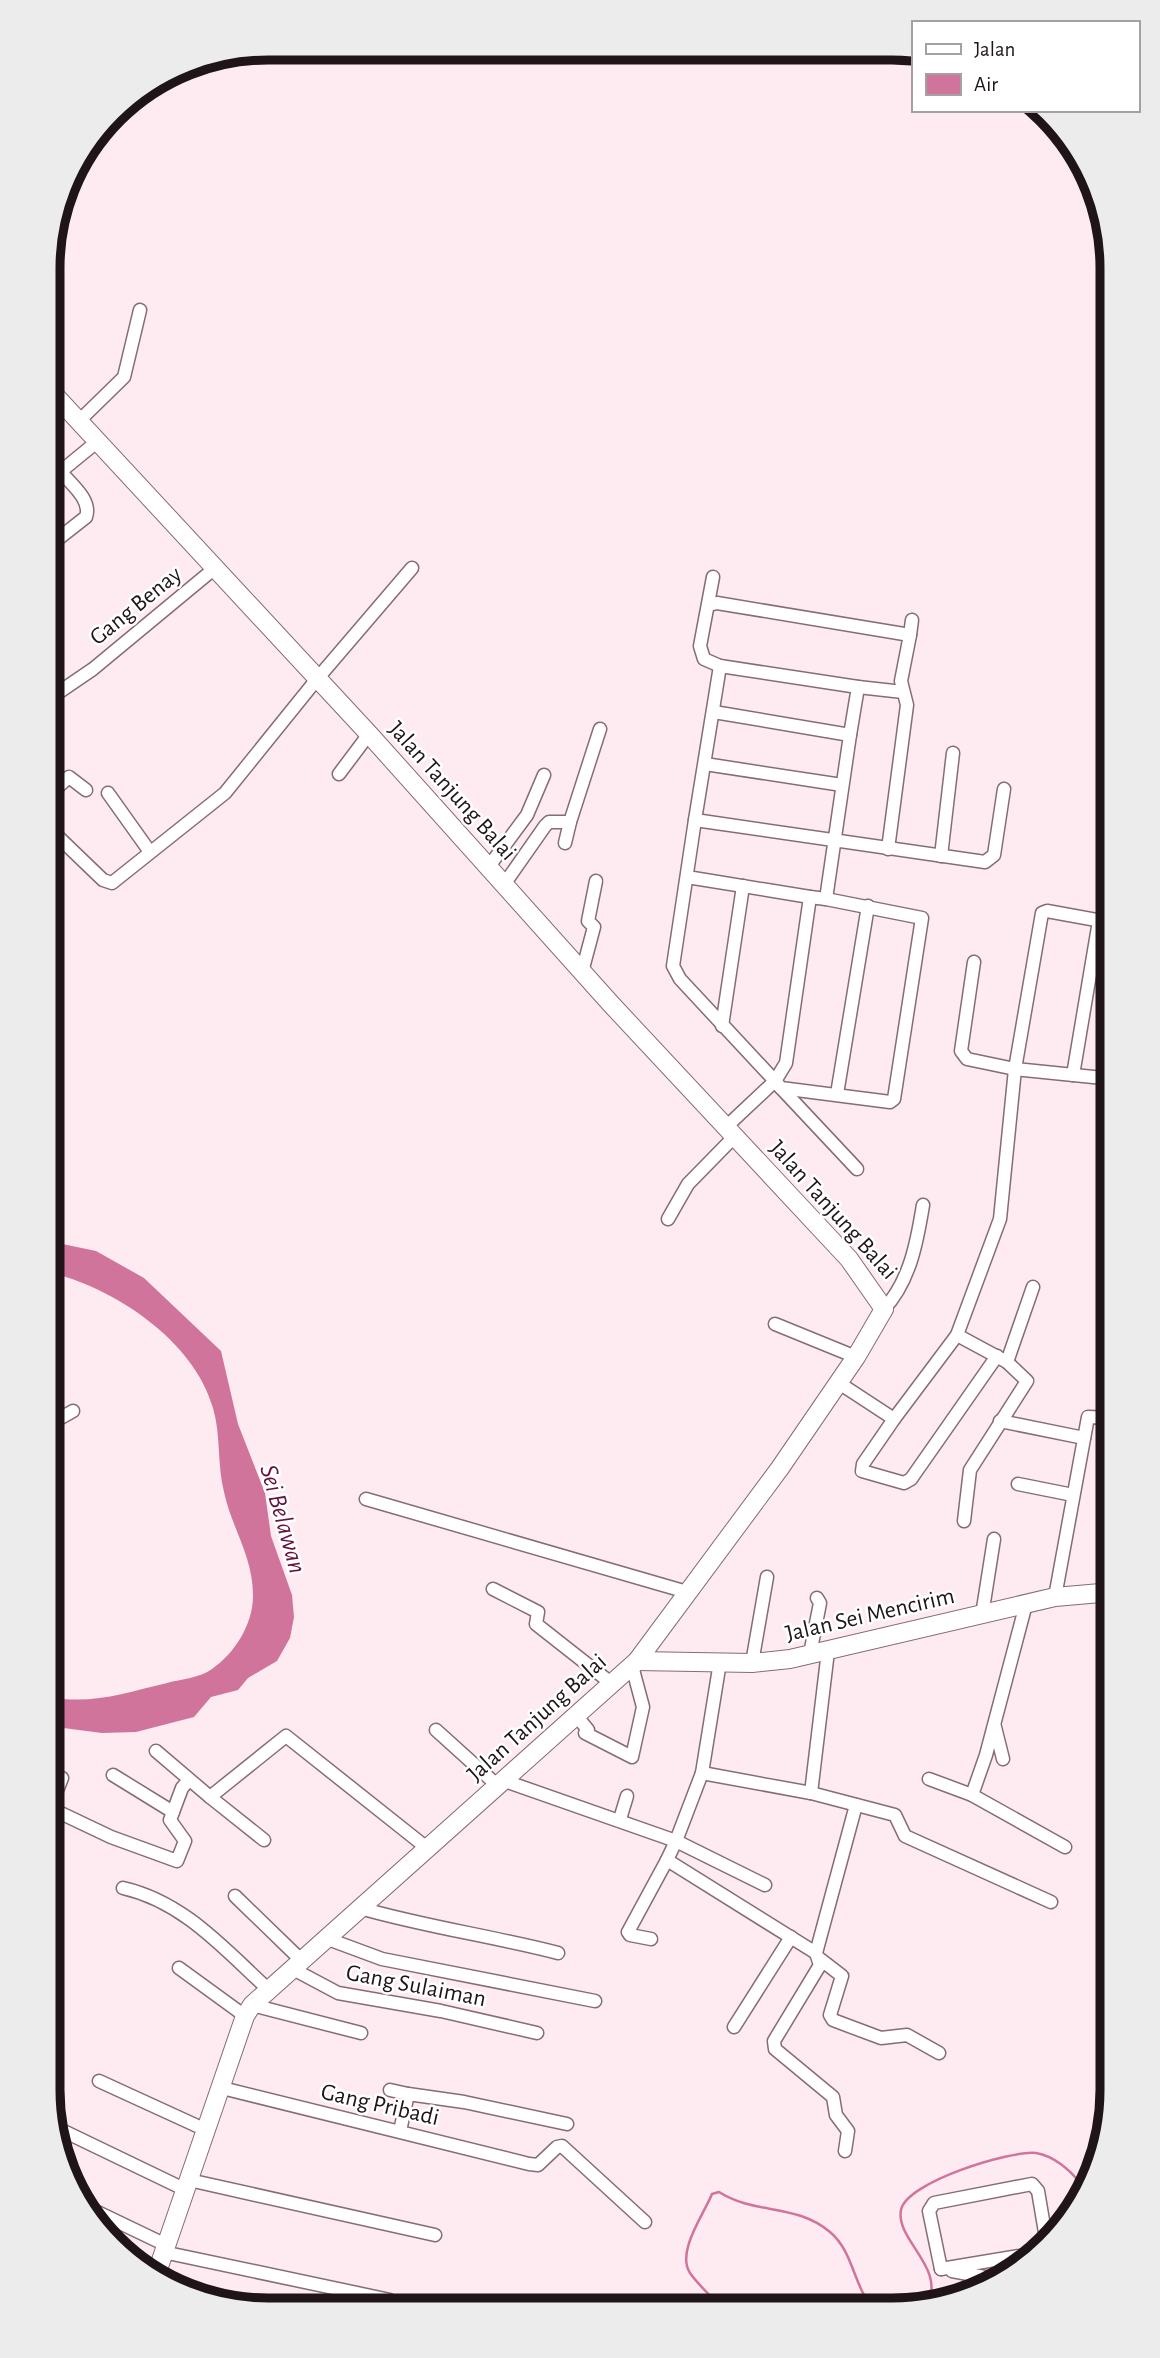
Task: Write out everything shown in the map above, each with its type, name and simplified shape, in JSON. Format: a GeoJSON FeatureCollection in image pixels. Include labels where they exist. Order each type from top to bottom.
{"type":"FeatureCollection","features":[{"type":"Feature","properties":{"kind":"street"},"geometry":{"type":"LineString","coordinates":[[79,421],[124,377],[127,353],[140,310]]}},
{"type":"Feature","properties":{"kind":"street","name":"Jalan Tanjung Balai"},"geometry":{"type":"LineString","coordinates":[[60,403],[369,734],[487,869],[849,1259],[884,1309],[839,1383],[634,1663],[328,1939],[268,1989],[248,2010],[158,2267]]}},
{"type":"Feature","properties":{"kind":"street"},"geometry":{"type":"LineString","coordinates":[[60,537],[86,517],[88,511],[85,500],[61,472],[98,441]]}},
{"type":"Feature","properties":{"kind":"street","name":"Gang Benay"},"geometry":{"type":"LineString","coordinates":[[60,692],[93,670],[215,568]]}},
{"type":"Feature","properties":{"kind":"street"},"geometry":{"type":"LineString","coordinates":[[60,839],[110,884],[225,793],[317,679],[412,568]]}},
{"type":"Feature","properties":{"kind":"street"},"geometry":{"type":"LineString","coordinates":[[713,577],[700,653],[704,659],[720,666],[903,692]]}},
{"type":"Feature","properties":{"kind":"street"},"geometry":{"type":"LineString","coordinates":[[709,605],[717,603],[909,635]]}},
{"type":"Feature","properties":{"kind":"street"},"geometry":{"type":"LineString","coordinates":[[888,849],[907,705],[901,681],[912,620]]}},
{"type":"Feature","properties":{"kind":"street"},"geometry":{"type":"LineString","coordinates":[[720,666],[673,966],[680,979],[722,1026],[857,1169]]}},
{"type":"Feature","properties":{"kind":"street"},"geometry":{"type":"LineString","coordinates":[[826,899],[858,687]]}},
{"type":"Feature","properties":{"kind":"street"},"geometry":{"type":"LineString","coordinates":[[714,712],[850,735]]}},
{"type":"Feature","properties":{"kind":"street"},"geometry":{"type":"LineString","coordinates":[[565,842],[600,729]]}},
{"type":"Feature","properties":{"kind":"street"},"geometry":{"type":"LineString","coordinates":[[340,774],[369,734]]}},
{"type":"Feature","properties":{"kind":"street"},"geometry":{"type":"LineString","coordinates":[[940,856],[953,753]]}},
{"type":"Feature","properties":{"kind":"street"},"geometry":{"type":"LineString","coordinates":[[705,764],[842,785]]}},
{"type":"Feature","properties":{"kind":"street"},"geometry":{"type":"LineString","coordinates":[[487,869],[527,815],[544,775]]}},
{"type":"Feature","properties":{"kind":"street"},"geometry":{"type":"LineString","coordinates":[[60,785],[69,777],[86,790]]}},
{"type":"Feature","properties":{"kind":"street"},"geometry":{"type":"LineString","coordinates":[[695,820],[985,862],[991,860],[1004,789]]}},
{"type":"Feature","properties":{"kind":"street"},"geometry":{"type":"LineString","coordinates":[[108,793],[150,852]]}},
{"type":"Feature","properties":{"kind":"street"},"geometry":{"type":"LineString","coordinates":[[503,886],[545,826],[550,822],[570,822]]}},
{"type":"Feature","properties":{"kind":"street"},"geometry":{"type":"LineString","coordinates":[[687,877],[869,906],[922,918],[895,1097],[890,1102],[778,1085]]}},
{"type":"Feature","properties":{"kind":"street"},"geometry":{"type":"LineString","coordinates":[[582,972],[594,927],[588,921],[596,881]]}},
{"type":"Feature","properties":{"kind":"street"},"geometry":{"type":"LineString","coordinates":[[722,1026],[743,886]]}},
{"type":"Feature","properties":{"kind":"street"},"geometry":{"type":"LineString","coordinates":[[668,1219],[688,1184],[730,1132],[778,1085],[786,1063],[810,897]]}},
{"type":"Feature","properties":{"kind":"street"},"geometry":{"type":"LineString","coordinates":[[837,1094],[869,906]]}},
{"type":"Feature","properties":{"kind":"street"},"geometry":{"type":"LineString","coordinates":[[1033,1287],[1002,1359],[913,1475],[904,1483],[862,1471],[863,1464],[894,1419],[957,1335],[1000,1219],[1015,1069],[1042,913],[1048,911],[1099,921],[1073,1074]]}},
{"type":"Feature","properties":{"kind":"street"},"geometry":{"type":"LineString","coordinates":[[974,962],[963,1056],[977,1062],[1015,1069],[1100,1077]]}},
{"type":"Feature","properties":{"kind":"street"},"geometry":{"type":"LineString","coordinates":[[884,1309],[897,1295],[913,1257],[923,1205]]}},
{"type":"Feature","properties":{"kind":"street"},"geometry":{"type":"LineString","coordinates":[[775,1324],[856,1357]]}},
{"type":"Feature","properties":{"kind":"street"},"geometry":{"type":"LineString","coordinates":[[957,1335],[1002,1359],[1027,1381],[970,1470],[964,1521]]}},
{"type":"Feature","properties":{"kind":"street"},"geometry":{"type":"LineString","coordinates":[[839,1383],[894,1419]]}},
{"type":"Feature","properties":{"kind":"street"},"geometry":{"type":"LineString","coordinates":[[60,1418],[73,1411]]}},
{"type":"Feature","properties":{"kind":"street"},"geometry":{"type":"LineString","coordinates":[[1055,1597],[1089,1415],[1100,1416]]}},
{"type":"Feature","properties":{"kind":"street"},"geometry":{"type":"LineString","coordinates":[[1000,1421],[1084,1438]]}},
{"type":"Feature","properties":{"kind":"street"},"geometry":{"type":"LineString","coordinates":[[1018,1484],[1073,1495]]}},
{"type":"Feature","properties":{"kind":"street"},"geometry":{"type":"LineString","coordinates":[[366,1499],[687,1592]]}},
{"type":"Feature","properties":{"kind":"street"},"geometry":{"type":"LineString","coordinates":[[982,1615],[994,1539]]}},
{"type":"Feature","properties":{"kind":"street"},"geometry":{"type":"LineString","coordinates":[[752,1663],[766,1577]]}},
{"type":"Feature","properties":{"kind":"street"},"geometry":{"type":"LineString","coordinates":[[493,1589],[538,1612],[536,1624],[611,1683]]}},
{"type":"Feature","properties":{"kind":"street","name":"Jalan Sei Mencirim"},"geometry":{"type":"LineString","coordinates":[[634,1663],[752,1663],[819,1652],[1055,1597],[1100,1593]]}},
{"type":"Feature","properties":{"kind":"street"},"geometry":{"type":"LineString","coordinates":[[810,1793],[819,1652],[820,1603],[817,1598]]}},
{"type":"Feature","properties":{"kind":"street"},"geometry":{"type":"LineString","coordinates":[[972,1795],[1026,1604]]}},
{"type":"Feature","properties":{"kind":"street"},"geometry":{"type":"LineString","coordinates":[[651,1939],[630,1935],[628,1932],[676,1841],[702,1773],[720,1662]]}},
{"type":"Feature","properties":{"kind":"street"},"geometry":{"type":"LineString","coordinates":[[575,1714],[588,1730],[584,1733],[632,1757],[643,1707],[634,1663]]}},
{"type":"Feature","properties":{"kind":"street"},"geometry":{"type":"LineString","coordinates":[[994,1723],[1003,1759]]}},
{"type":"Feature","properties":{"kind":"street"},"geometry":{"type":"LineString","coordinates":[[436,1730],[502,1784],[620,1819],[676,1841],[765,1885]]}},
{"type":"Feature","properties":{"kind":"street"},"geometry":{"type":"LineString","coordinates":[[210,1797],[286,1736],[427,1848]]}},
{"type":"Feature","properties":{"kind":"street"},"geometry":{"type":"LineString","coordinates":[[156,1751],[188,1781],[264,1840]]}},
{"type":"Feature","properties":{"kind":"street"},"geometry":{"type":"LineString","coordinates":[[702,1773],[810,1793],[895,1815],[905,1836],[1051,1902]]}},
{"type":"Feature","properties":{"kind":"street"},"geometry":{"type":"LineString","coordinates":[[113,1775],[173,1812]]}},
{"type":"Feature","properties":{"kind":"street"},"geometry":{"type":"LineString","coordinates":[[60,1783],[62,1778]]}},
{"type":"Feature","properties":{"kind":"street"},"geometry":{"type":"LineString","coordinates":[[929,1779],[972,1795],[1065,1847]]}},
{"type":"Feature","properties":{"kind":"street"},"geometry":{"type":"LineString","coordinates":[[60,1814],[111,1838],[177,1861],[185,1841],[171,1823],[182,1788],[188,1781]]}},
{"type":"Feature","properties":{"kind":"street"},"geometry":{"type":"LineString","coordinates":[[620,1819],[627,1796]]}},
{"type":"Feature","properties":{"kind":"street"},"geometry":{"type":"LineString","coordinates":[[845,2151],[848,2131],[835,2115],[833,2097],[774,2045],[817,1971],[818,1956],[856,1805]]}},
{"type":"Feature","properties":{"kind":"street"},"geometry":{"type":"LineString","coordinates":[[667,1860],[791,1937],[842,1976],[830,2015],[833,2020],[881,2038],[907,2035],[939,2053]]}},
{"type":"Feature","properties":{"kind":"street"},"geometry":{"type":"LineString","coordinates":[[123,1888],[160,1900],[188,1916],[268,1989]]}},
{"type":"Feature","properties":{"kind":"street","name":"Gang Sulaiman"},"geometry":{"type":"LineString","coordinates":[[234,1896],[296,1964],[338,1993],[442,2011],[537,2033]]}},
{"type":"Feature","properties":{"kind":"street"},"geometry":{"type":"LineString","coordinates":[[360,1908],[442,1930],[491,1936],[558,1954]]}},
{"type":"Feature","properties":{"kind":"street"},"geometry":{"type":"LineString","coordinates":[[734,2027],[791,1937]]}},
{"type":"Feature","properties":{"kind":"street"},"geometry":{"type":"LineString","coordinates":[[328,1939],[382,1959],[595,2001]]}},
{"type":"Feature","properties":{"kind":"street"},"geometry":{"type":"LineString","coordinates":[[178,1968],[248,2010],[361,2033]]}},
{"type":"Feature","properties":{"kind":"street"},"geometry":{"type":"LineString","coordinates":[[99,2081],[206,2130]]}},
{"type":"Feature","properties":{"kind":"street","name":"Gang Pribadi"},"geometry":{"type":"LineString","coordinates":[[222,2088],[529,2164],[538,2165],[557,2147],[564,2148],[645,2222]]}},
{"type":"Feature","properties":{"kind":"street"},"geometry":{"type":"LineString","coordinates":[[390,2090],[464,2102],[567,2124]]}},
{"type":"Feature","properties":{"kind":"street"},"geometry":{"type":"LineString","coordinates":[[400,2130],[408,2094]]}},
{"type":"Feature","properties":{"kind":"street"},"geometry":{"type":"LineString","coordinates":[[64,2131],[188,2185],[435,2235]]}},
{"type":"Feature","properties":{"kind":"street"},"geometry":{"type":"LineString","coordinates":[[941,2269],[929,2211],[934,2203],[1032,2184],[1038,2191],[1045,2232]]}},
{"type":"Feature","properties":{"kind":"street"},"geometry":{"type":"LineString","coordinates":[[101,2215],[164,2249],[381,2298]]}},
{"type":"Feature","properties":{"kind":"street"},"geometry":{"type":"LineString","coordinates":[[941,2269],[1017,2256]]}},
{"type":"Feature","properties":{"kind":"street"},"geometry":{"type":"LineString","coordinates":[[941,2269],[984,2277]]}},
{"type":"Feature","properties":{"kind":"water","name":"Sei Belawan"},"geometry":{"type":"Polygon","coordinates":[[[60,1244],[96,1251],[144,1278],[221,1351],[238,1424],[265,1493],[271,1536],[292,1595],[294,1617],[290,1638],[277,1661],[248,1678],[238,1690],[211,1697],[194,1717],[136,1732],[102,1733],[60,1728],[60,1698],[80,1700],[108,1697],[196,1676],[212,1669],[235,1647],[246,1628],[252,1608],[252,1583],[224,1492],[215,1418],[203,1383],[170,1339],[148,1320],[99,1290],[60,1275],[60,1244]]]}},
{"type":"Feature","properties":{"kind":"waterway"},"geometry":{"type":"LineString","coordinates":[[930,2294],[931,2279],[901,2221],[901,2210],[907,2199],[939,2179],[961,2170],[1023,2153],[1049,2157],[1061,2164],[1079,2182]]}},
{"type":"Feature","properties":{"kind":"waterway"},"geometry":{"type":"LineString","coordinates":[[713,2298],[690,2273],[686,2255],[693,2233],[712,2194],[719,2192],[747,2204],[803,2217],[830,2232],[844,2250],[866,2298]]}}]}
